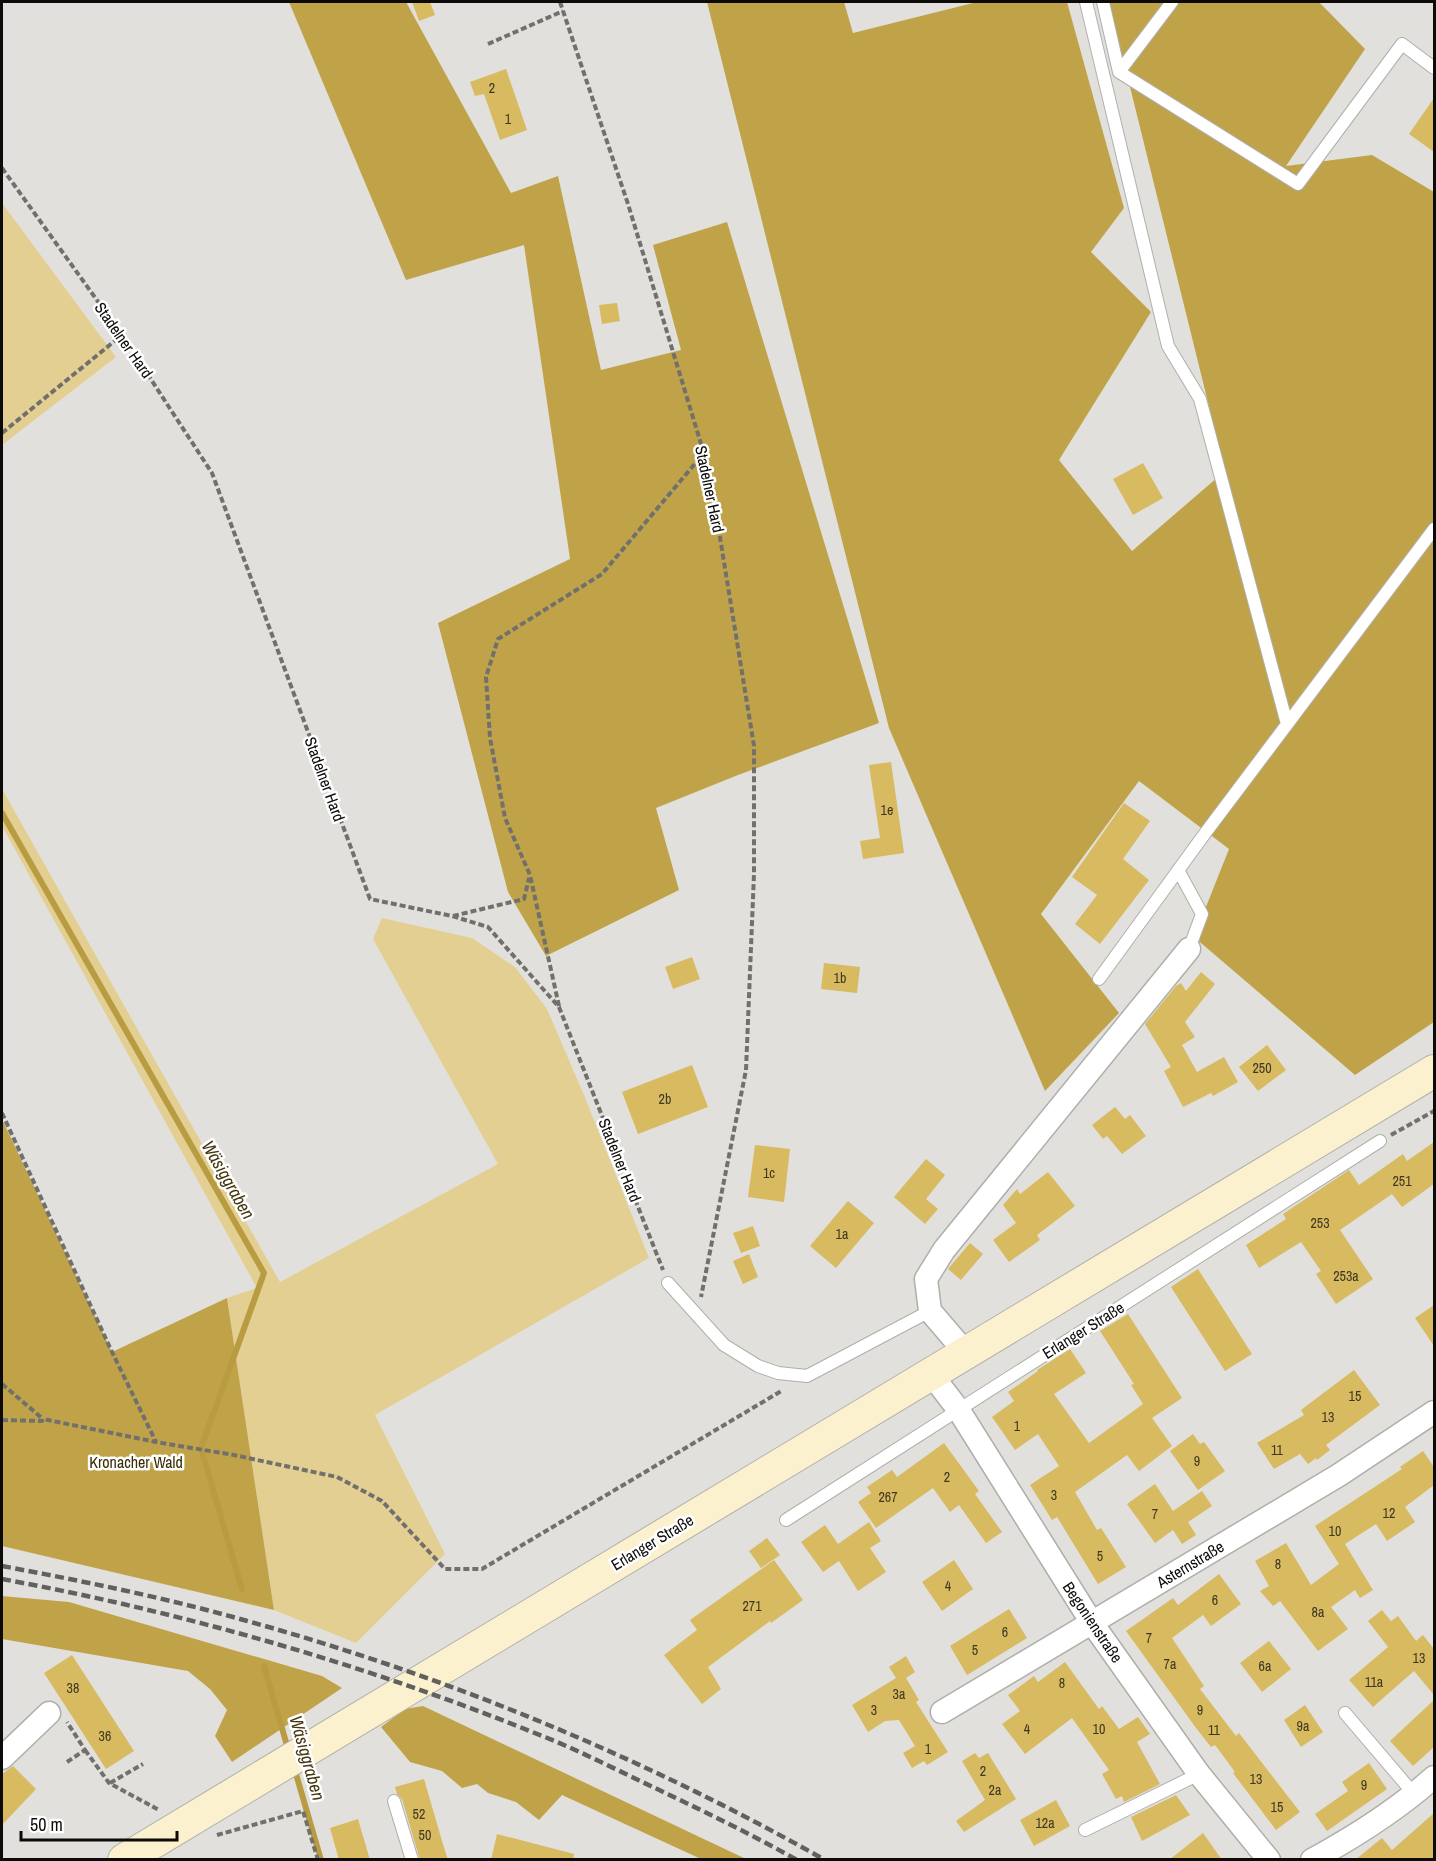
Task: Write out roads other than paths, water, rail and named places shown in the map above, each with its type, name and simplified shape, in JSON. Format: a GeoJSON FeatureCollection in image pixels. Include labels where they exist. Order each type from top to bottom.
{"type":"FeatureCollection","features":[{"type":"Feature","properties":{"kind":"main road","name":"Erlanger Straße"},"geometry":{"type":"LineString","coordinates":[[124,1860],[1434,1071]]}},
{"type":"Feature","properties":{"kind":"street"},"geometry":{"type":"LineString","coordinates":[[966,1353],[930,1311],[926,1279],[944,1250],[1189,948]]}},
{"type":"Feature","properties":{"kind":"street","name":"Begonienstraße"},"geometry":{"type":"LineString","coordinates":[[931,1374],[958,1409],[1092,1623],[1199,1774],[1269,1860]]}},
{"type":"Feature","properties":{"kind":"street","name":"Asternstraße"},"geometry":{"type":"LineString","coordinates":[[942,1712],[1338,1475],[1434,1412]]}},
{"type":"Feature","properties":{"kind":"street"},"geometry":{"type":"LineString","coordinates":[[2,1758],[49,1713]]}},
{"type":"Feature","properties":{"kind":"street"},"geometry":{"type":"LineString","coordinates":[[1312,1860],[1362,1832],[1434,1777]]}},
{"type":"Feature","properties":{"kind":"lane"},"geometry":{"type":"LineString","coordinates":[[1086,2],[1168,346],[1200,399],[1287,724]]}},
{"type":"Feature","properties":{"kind":"lane"},"geometry":{"type":"LineString","coordinates":[[1103,2],[1119,72],[1298,183],[1402,44],[1434,68]]}},
{"type":"Feature","properties":{"kind":"lane"},"geometry":{"type":"LineString","coordinates":[[1119,72],[1172,2]]}},
{"type":"Feature","properties":{"kind":"lane"},"geometry":{"type":"LineString","coordinates":[[1099,979],[1434,529]]}},
{"type":"Feature","properties":{"kind":"lane"},"geometry":{"type":"LineString","coordinates":[[1178,870],[1202,914],[1189,948]]}},
{"type":"Feature","properties":{"kind":"lane","name":"Erlanger Straße"},"geometry":{"type":"LineString","coordinates":[[786,1520],[1380,1141]]}},
{"type":"Feature","properties":{"kind":"lane"},"geometry":{"type":"LineString","coordinates":[[668,1283],[724,1345],[758,1366],[778,1373],[807,1376],[930,1311]]}},
{"type":"Feature","properties":{"kind":"lane"},"geometry":{"type":"LineString","coordinates":[[1346,1713],[1414,1794]]}},
{"type":"Feature","properties":{"kind":"lane"},"geometry":{"type":"LineString","coordinates":[[1085,1830],[1199,1774]]}},
{"type":"Feature","properties":{"kind":"lane"},"geometry":{"type":"LineString","coordinates":[[394,1800],[412,1860]]}},
{"type":"Feature","properties":{"kind":"waterway","name":"Wäsiggraben"},"geometry":{"type":"LineString","coordinates":[[2,813],[264,1273],[201,1448],[242,1589]]}},
{"type":"Feature","properties":{"kind":"waterway","name":"Wäsiggraben"},"geometry":{"type":"LineString","coordinates":[[264,1666],[288,1749]]}},
{"type":"Feature","properties":{"kind":"waterway","name":"Wäsiggraben"},"geometry":{"type":"LineString","coordinates":[[294,1767],[321,1860]]}},
{"type":"Feature","properties":{"kind":"railway"},"geometry":{"type":"LineString","coordinates":[[2,1566],[211,1611],[316,1641],[466,1692],[540,1721],[685,1786],[825,1860]]}},
{"type":"Feature","properties":{"kind":"railway"},"geometry":{"type":"LineString","coordinates":[[2,1579],[214,1626],[421,1690],[569,1747],[709,1814],[797,1860]]}},
{"type":"Feature","properties":{"kind":"park label","name":"Kronacher Wald"},"geometry":{"type":"Point","coordinates":[136,1462]}}]}
